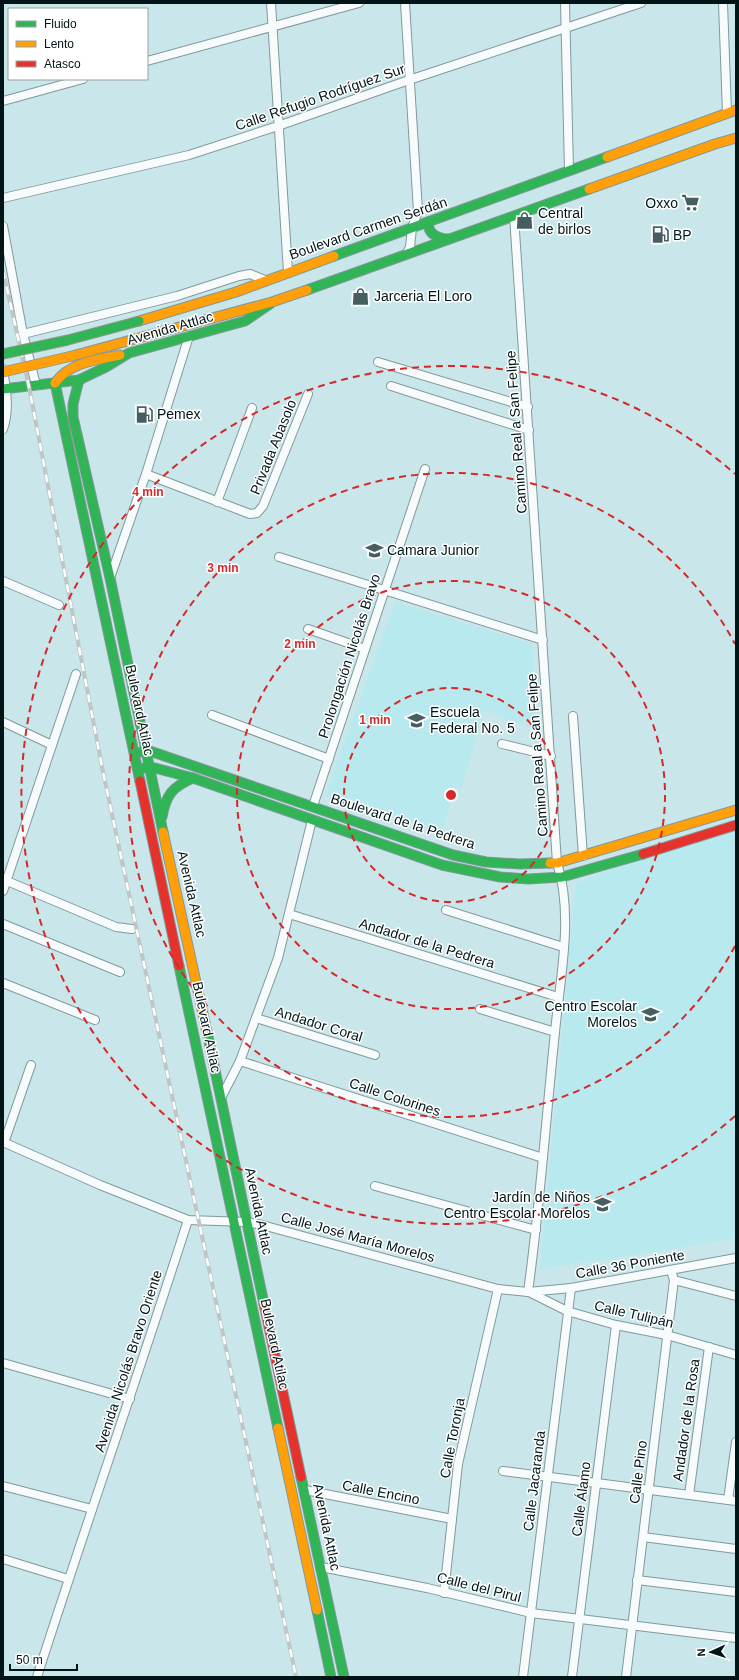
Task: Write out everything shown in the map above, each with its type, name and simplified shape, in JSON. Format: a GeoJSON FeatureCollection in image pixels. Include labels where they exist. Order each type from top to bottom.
{"type":"FeatureCollection","features":[{"type":"Feature","properties":{"kind":"main road","name":"Boulevard Carmen Serdán"},"geometry":{"type":"LineString","coordinates":[[3,354],[68,340],[139,321],[236,292],[265,280],[736,110]]}},
{"type":"Feature","properties":{"kind":"main road"},"geometry":{"type":"LineString","coordinates":[[3,372],[72,356],[272,302],[452,239],[708,146],[736,138]]}},
{"type":"Feature","properties":{"kind":"main road"},"geometry":{"type":"LineString","coordinates":[[428,222],[427,228],[429,233],[435,237],[452,239]]}},
{"type":"Feature","properties":{"kind":"main road","name":"Avenida Attlac"},"geometry":{"type":"LineString","coordinates":[[4,389],[79,380],[106,367],[129,353],[245,321],[272,302]]}},
{"type":"Feature","properties":{"kind":"main road"},"geometry":{"type":"LineString","coordinates":[[55,383],[66,370],[82,364],[129,353]]}},
{"type":"Feature","properties":{"kind":"main road","name":"Bulevard Atilac"},"geometry":{"type":"LineString","coordinates":[[79,380],[73,404],[73,417],[110,578],[146,750]]}},
{"type":"Feature","properties":{"kind":"main road","name":"Bulevard Atilac"},"geometry":{"type":"LineString","coordinates":[[55,383],[332,1677]]}},
{"type":"Feature","properties":{"kind":"main road"},"geometry":{"type":"LineString","coordinates":[[135,753],[146,750]]}},
{"type":"Feature","properties":{"kind":"main road","name":"Avenida Attlac"},"geometry":{"type":"LineString","coordinates":[[146,750],[344,1677]]}},
{"type":"Feature","properties":{"kind":"main road","name":"Boulevard de la Pedrera"},"geometry":{"type":"LineString","coordinates":[[146,750],[453,855],[486,862],[520,864],[557,863],[736,810]]}},
{"type":"Feature","properties":{"kind":"main road","name":"Boulevard de la Pedrera"},"geometry":{"type":"LineString","coordinates":[[138,769],[150,767],[193,778],[442,865],[479,874],[516,878],[562,877],[736,825]]}},
{"type":"Feature","properties":{"kind":"main road"},"geometry":{"type":"LineString","coordinates":[[161,824],[165,802],[171,791],[179,784],[193,778]]}},
{"type":"Feature","properties":{"kind":"main road"},"geometry":{"type":"LineString","coordinates":[[284,1455],[296,1452]]}},
{"type":"Feature","properties":{"kind":"street"},"geometry":{"type":"LineString","coordinates":[[271,3],[288,272]]}},
{"type":"Feature","properties":{"kind":"street"},"geometry":{"type":"LineString","coordinates":[[148,61],[359,3]]}},
{"type":"Feature","properties":{"kind":"street"},"geometry":{"type":"LineString","coordinates":[[405,3],[418,211],[412,228],[410,247],[406,255]]}},
{"type":"Feature","properties":{"kind":"street"},"geometry":{"type":"LineString","coordinates":[[564,3],[570,170]]}},
{"type":"Feature","properties":{"kind":"street","name":"Calle Refugio Rodríguez Sur"},"geometry":{"type":"LineString","coordinates":[[3,198],[189,155],[641,3]]}},
{"type":"Feature","properties":{"kind":"street"},"geometry":{"type":"LineString","coordinates":[[722,3],[727,113]]}},
{"type":"Feature","properties":{"kind":"street"},"geometry":{"type":"LineString","coordinates":[[3,101],[79,80]]}},
{"type":"Feature","properties":{"kind":"street","name":"Camino Real a San Felipe"},"geometry":{"type":"LineString","coordinates":[[514,216],[528,407],[557,863],[562,877],[565,902],[563,947],[555,1032],[536,1230],[528,1292]]}},
{"type":"Feature","properties":{"kind":"street"},"geometry":{"type":"LineString","coordinates":[[3,226],[23,334],[36,385]]}},
{"type":"Feature","properties":{"kind":"street"},"geometry":{"type":"LineString","coordinates":[[23,334],[177,296],[239,276],[250,274],[265,280]]}},
{"type":"Feature","properties":{"kind":"street"},"geometry":{"type":"LineString","coordinates":[[110,578],[146,474],[188,336]]}},
{"type":"Feature","properties":{"kind":"street"},"geometry":{"type":"LineString","coordinates":[[378,362],[528,407]]}},
{"type":"Feature","properties":{"kind":"street"},"geometry":{"type":"LineString","coordinates":[[3,369],[7,417],[3,429]]}},
{"type":"Feature","properties":{"kind":"street"},"geometry":{"type":"LineString","coordinates":[[391,386],[529,430]]}},
{"type":"Feature","properties":{"kind":"street","name":"Privada Abasolo"},"geometry":{"type":"LineString","coordinates":[[146,474],[250,514],[257,513],[263,506],[308,394]]}},
{"type":"Feature","properties":{"kind":"street"},"geometry":{"type":"LineString","coordinates":[[217,502],[252,408]]}},
{"type":"Feature","properties":{"kind":"street","name":"Prolongación Nicolás Bravo"},"geometry":{"type":"LineString","coordinates":[[312,806],[329,759],[425,468]]}},
{"type":"Feature","properties":{"kind":"street"},"geometry":{"type":"LineString","coordinates":[[279,557],[543,640]]}},
{"type":"Feature","properties":{"kind":"street"},"geometry":{"type":"LineString","coordinates":[[3,581],[59,605]]}},
{"type":"Feature","properties":{"kind":"street"},"geometry":{"type":"LineString","coordinates":[[308,629],[365,649]]}},
{"type":"Feature","properties":{"kind":"street"},"geometry":{"type":"LineString","coordinates":[[3,891],[76,674]]}},
{"type":"Feature","properties":{"kind":"street"},"geometry":{"type":"LineString","coordinates":[[212,715],[329,759]]}},
{"type":"Feature","properties":{"kind":"street"},"geometry":{"type":"LineString","coordinates":[[573,716],[583,856]]}},
{"type":"Feature","properties":{"kind":"street"},"geometry":{"type":"LineString","coordinates":[[3,722],[52,745]]}},
{"type":"Feature","properties":{"kind":"street"},"geometry":{"type":"LineString","coordinates":[[502,744],[551,756]]}},
{"type":"Feature","properties":{"kind":"street"},"geometry":{"type":"LineString","coordinates":[[221,1098],[240,1061],[278,958],[312,820]]}},
{"type":"Feature","properties":{"kind":"street"},"geometry":{"type":"LineString","coordinates":[[6,881],[116,927],[132,929]]}},
{"type":"Feature","properties":{"kind":"street"},"geometry":{"type":"LineString","coordinates":[[446,910],[563,947]]}},
{"type":"Feature","properties":{"kind":"street","name":"Andador de la Pedrera"},"geometry":{"type":"LineString","coordinates":[[289,914],[558,997]]}},
{"type":"Feature","properties":{"kind":"street"},"geometry":{"type":"LineString","coordinates":[[3,924],[120,972]]}},
{"type":"Feature","properties":{"kind":"street"},"geometry":{"type":"LineString","coordinates":[[3,983],[95,1020]]}},
{"type":"Feature","properties":{"kind":"street"},"geometry":{"type":"LineString","coordinates":[[480,1009],[555,1032]]}},
{"type":"Feature","properties":{"kind":"street","name":"Andador Coral"},"geometry":{"type":"LineString","coordinates":[[256,1018],[375,1055]]}},
{"type":"Feature","properties":{"kind":"street","name":"Calle Colorines"},"geometry":{"type":"LineString","coordinates":[[240,1061],[543,1158]]}},
{"type":"Feature","properties":{"kind":"street"},"geometry":{"type":"LineString","coordinates":[[4,1142],[32,1065]]}},
{"type":"Feature","properties":{"kind":"street","name":"Calle José María Morelos"},"geometry":{"type":"LineString","coordinates":[[4,1142],[100,1185],[188,1220],[246,1222],[498,1289],[528,1292]]}},
{"type":"Feature","properties":{"kind":"street"},"geometry":{"type":"LineString","coordinates":[[375,1186],[536,1230]]}},
{"type":"Feature","properties":{"kind":"street","name":"Avenida Nicolás Bravo Oriente"},"geometry":{"type":"LineString","coordinates":[[37,1677],[68,1579],[130,1399],[188,1220]]}},
{"type":"Feature","properties":{"kind":"street","name":"Calle 36 Poniente"},"geometry":{"type":"LineString","coordinates":[[528,1292],[571,1288],[736,1258]]}},
{"type":"Feature","properties":{"kind":"street","name":"Calle Pino"},"geometry":{"type":"LineString","coordinates":[[626,1677],[674,1280],[672,1270]]}},
{"type":"Feature","properties":{"kind":"street"},"geometry":{"type":"LineString","coordinates":[[674,1280],[736,1296]]}},
{"type":"Feature","properties":{"kind":"street","name":"Calle Jacaranda"},"geometry":{"type":"LineString","coordinates":[[523,1677],[571,1288]]}},
{"type":"Feature","properties":{"kind":"street","name":"Calle Toronja"},"geometry":{"type":"LineString","coordinates":[[444,1593],[458,1464],[498,1289]]}},
{"type":"Feature","properties":{"kind":"street","name":"Calle Tulipán"},"geometry":{"type":"LineString","coordinates":[[528,1292],[567,1311],[616,1325],[667,1335],[736,1355]]}},
{"type":"Feature","properties":{"kind":"street","name":"Calle Álamo"},"geometry":{"type":"LineString","coordinates":[[572,1677],[616,1325]]}},
{"type":"Feature","properties":{"kind":"street","name":"Andador de la Rosa"},"geometry":{"type":"LineString","coordinates":[[689,1495],[709,1347]]}},
{"type":"Feature","properties":{"kind":"street"},"geometry":{"type":"LineString","coordinates":[[3,1363],[130,1399]]}},
{"type":"Feature","properties":{"kind":"street"},"geometry":{"type":"LineString","coordinates":[[503,1471],[732,1501],[736,1442]]}},
{"type":"Feature","properties":{"kind":"street"},"geometry":{"type":"LineString","coordinates":[[3,1486],[92,1509]]}},
{"type":"Feature","properties":{"kind":"street","name":"Calle Encino"},"geometry":{"type":"LineString","coordinates":[[305,1490],[452,1519]]}},
{"type":"Feature","properties":{"kind":"street"},"geometry":{"type":"LineString","coordinates":[[643,1537],[736,1549]]}},
{"type":"Feature","properties":{"kind":"street"},"geometry":{"type":"LineString","coordinates":[[3,1559],[68,1579]]}},
{"type":"Feature","properties":{"kind":"street","name":"Calle del Pirul"},"geometry":{"type":"LineString","coordinates":[[321,1567],[427,1588],[531,1613],[632,1624],[736,1638]]}},
{"type":"Feature","properties":{"kind":"street"},"geometry":{"type":"LineString","coordinates":[[637,1580],[736,1592]]}},
{"type":"Feature","properties":{"kind":"shaded area","name":"Escuela Federal No. 5"},"geometry":{"type":"Polygon","coordinates":[[[395,602],[532,644],[537,730],[484,710],[462,788],[455,788],[442,833],[325,796],[395,602]]]}},
{"type":"Feature","properties":{"kind":"shaded area","name":"Centro Escolar Morelos"},"geometry":{"type":"Polygon","coordinates":[[[736,831],[736,1239],[540,1269],[576,883],[619,866],[736,831]]]}},
{"type":"Feature","properties":{"kind":"railway"},"geometry":{"type":"LineString","coordinates":[[3,271],[29,387],[103,772],[296,1677]]}},
{"type":"Feature","properties":{"kind":"traffic: fast"},"geometry":{"type":"LineString","coordinates":[[334,256],[607,157]]}},
{"type":"Feature","properties":{"kind":"traffic: fast"},"geometry":{"type":"LineString","coordinates":[[307,290],[589,189]]}},
{"type":"Feature","properties":{"kind":"traffic: fast"},"geometry":{"type":"LineString","coordinates":[[428,222],[428,226],[434,235],[440,238],[448,239]]}},
{"type":"Feature","properties":{"kind":"traffic: fast"},"geometry":{"type":"LineString","coordinates":[[3,389],[79,380],[106,367],[129,353],[245,321],[270,304]]}},
{"type":"Feature","properties":{"kind":"traffic: fast"},"geometry":{"type":"LineString","coordinates":[[3,354],[68,340],[139,321]]}},
{"type":"Feature","properties":{"kind":"traffic: fast"},"geometry":{"type":"LineString","coordinates":[[79,380],[73,404],[73,417],[110,578],[163,832]]}},
{"type":"Feature","properties":{"kind":"traffic: fast"},"geometry":{"type":"LineString","coordinates":[[55,383],[140,781]]}},
{"type":"Feature","properties":{"kind":"traffic: fast"},"geometry":{"type":"LineString","coordinates":[[141,752],[147,750],[453,855],[486,862],[520,864],[550,863]]}},
{"type":"Feature","properties":{"kind":"traffic: fast"},"geometry":{"type":"LineString","coordinates":[[144,768],[151,767],[193,778],[442,865],[500,877],[528,879],[562,877],[643,854]]}},
{"type":"Feature","properties":{"kind":"traffic: fast"},"geometry":{"type":"LineString","coordinates":[[162,817],[168,797],[171,793],[175,788],[193,778]]}},
{"type":"Feature","properties":{"kind":"traffic: fast"},"geometry":{"type":"LineString","coordinates":[[179,966],[278,1428]]}},
{"type":"Feature","properties":{"kind":"traffic: fast"},"geometry":{"type":"LineString","coordinates":[[207,1032],[264,1304]]}},
{"type":"Feature","properties":{"kind":"traffic: fast"},"geometry":{"type":"LineString","coordinates":[[301,1477],[344,1677]]}},
{"type":"Feature","properties":{"kind":"traffic: fast"},"geometry":{"type":"LineString","coordinates":[[317,1610],[331,1677]]}},
{"type":"Feature","properties":{"kind":"traffic: slow"},"geometry":{"type":"LineString","coordinates":[[607,157],[736,110]]}},
{"type":"Feature","properties":{"kind":"traffic: slow"},"geometry":{"type":"LineString","coordinates":[[589,189],[715,144],[736,138]]}},
{"type":"Feature","properties":{"kind":"traffic: slow"},"geometry":{"type":"LineString","coordinates":[[139,321],[236,292],[334,256]]}},
{"type":"Feature","properties":{"kind":"traffic: slow"},"geometry":{"type":"LineString","coordinates":[[72,356],[272,302],[307,290]]}},
{"type":"Feature","properties":{"kind":"traffic: slow"},"geometry":{"type":"LineString","coordinates":[[55,383],[68,370],[76,366],[120,355]]}},
{"type":"Feature","properties":{"kind":"traffic: slow"},"geometry":{"type":"LineString","coordinates":[[3,372],[72,356]]}},
{"type":"Feature","properties":{"kind":"traffic: slow"},"geometry":{"type":"LineString","coordinates":[[550,863],[557,863],[736,810]]}},
{"type":"Feature","properties":{"kind":"traffic: slow"},"geometry":{"type":"LineString","coordinates":[[163,832],[207,1032]]}},
{"type":"Feature","properties":{"kind":"traffic: slow"},"geometry":{"type":"LineString","coordinates":[[278,1428],[317,1610]]}},
{"type":"Feature","properties":{"kind":"traffic: jam"},"geometry":{"type":"LineString","coordinates":[[140,781],[179,966]]}},
{"type":"Feature","properties":{"kind":"traffic: jam"},"geometry":{"type":"LineString","coordinates":[[643,854],[736,825]]}},
{"type":"Feature","properties":{"kind":"traffic: jam"},"geometry":{"type":"LineString","coordinates":[[264,1304],[301,1477]]}},
{"type":"Feature","properties":{"kind":"place","name":"Oxxo"},"geometry":{"type":"Point","coordinates":[691,203]}},
{"type":"Feature","properties":{"kind":"place","name":"Central de birlos"},"geometry":{"type":"Point","coordinates":[525,221]}},
{"type":"Feature","properties":{"kind":"place","name":"BP"},"geometry":{"type":"Point","coordinates":[660,235]}},
{"type":"Feature","properties":{"kind":"place","name":"Jarceria El Loro"},"geometry":{"type":"Point","coordinates":[361,296]}},
{"type":"Feature","properties":{"kind":"place","name":"Pemex"},"geometry":{"type":"Point","coordinates":[144,414]}},
{"type":"Feature","properties":{"kind":"place","name":"Camara Junior"},"geometry":{"type":"Point","coordinates":[374,550]}},
{"type":"Feature","properties":{"kind":"place","name":"Escuela Federal No. 5"},"geometry":{"type":"Point","coordinates":[417,720]}},
{"type":"Feature","properties":{"kind":"place","name":"Centro Escolar Morelos"},"geometry":{"type":"Point","coordinates":[650,1014]}},
{"type":"Feature","properties":{"kind":"place","name":"Jardín de Niños Centro Escolar Morelos"},"geometry":{"type":"Point","coordinates":[603,1205]}}]}
